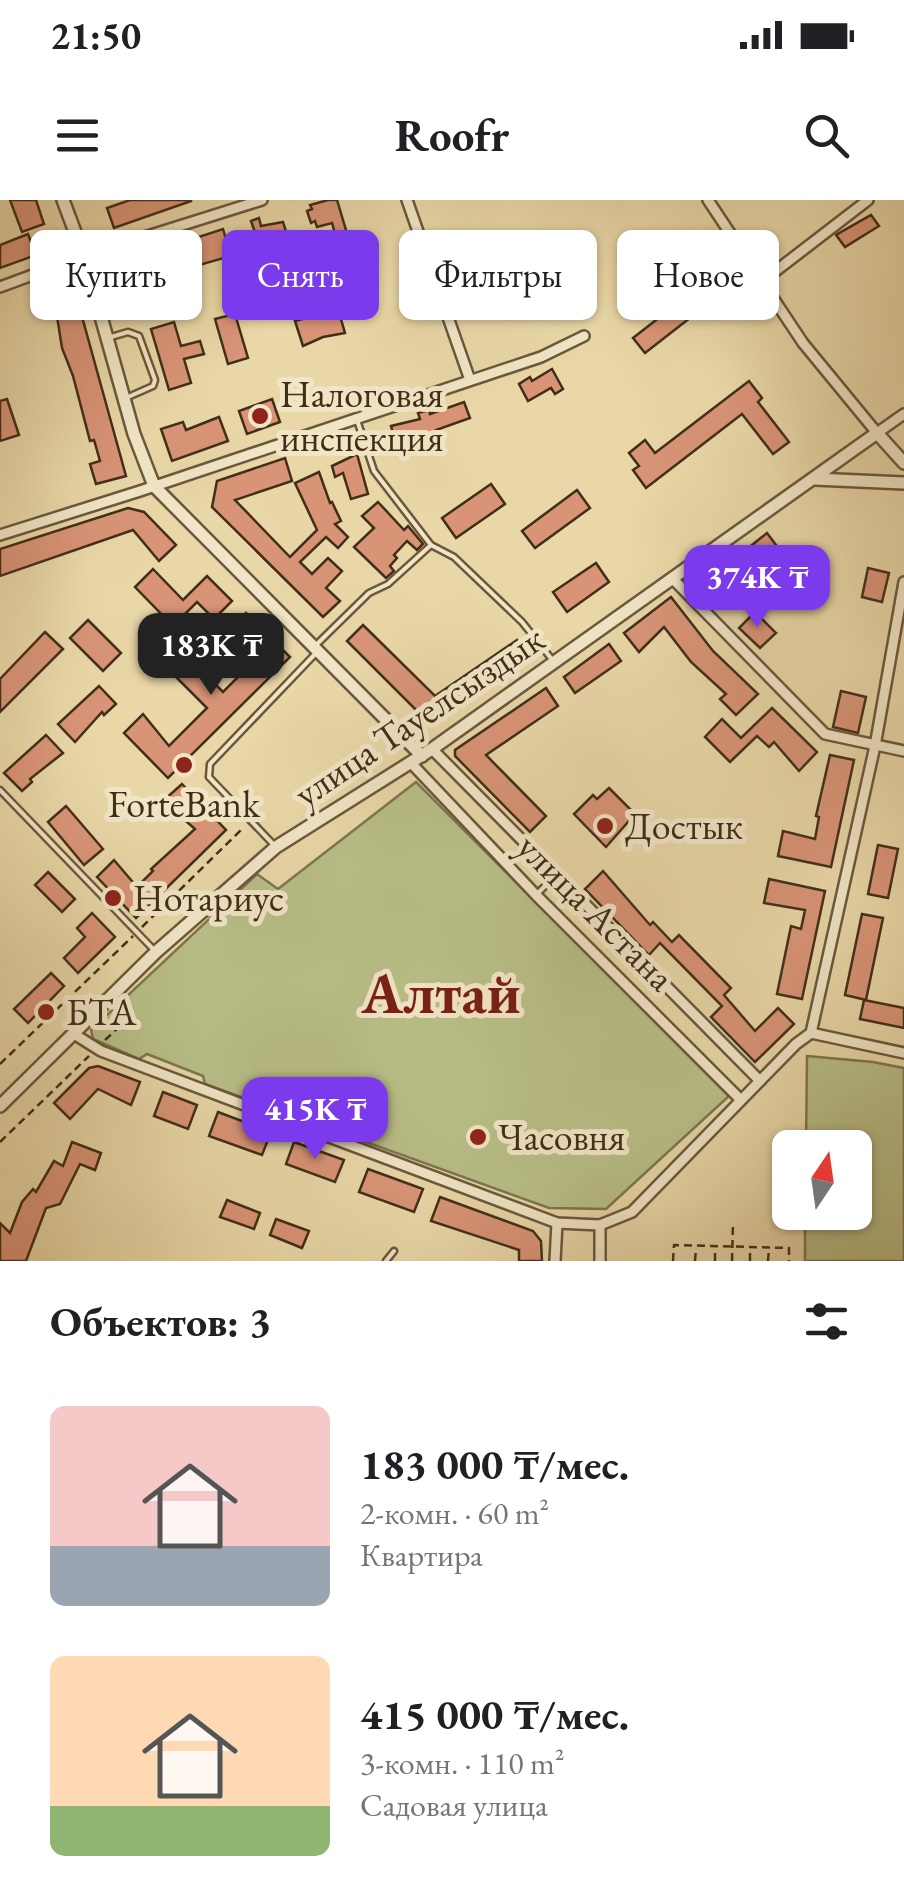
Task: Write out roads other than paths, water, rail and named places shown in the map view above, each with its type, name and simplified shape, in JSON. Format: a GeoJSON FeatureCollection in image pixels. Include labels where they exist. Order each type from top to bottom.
{"type":"FeatureCollection","features":[{"type":"Feature","properties":{"kind":"street","name":"улица Астана"},"geometry":{"type":"LineString","coordinates":[[63,200],[74,230]]}},
{"type":"Feature","properties":{"kind":"street"},"geometry":{"type":"LineString","coordinates":[[167,230],[262,200]]}},
{"type":"Feature","properties":{"kind":"street"},"geometry":{"type":"LineString","coordinates":[[407,200],[470,380]]}},
{"type":"Feature","properties":{"kind":"street"},"geometry":{"type":"LineString","coordinates":[[708,200],[729,230]]}},
{"type":"Feature","properties":{"kind":"street"},"geometry":{"type":"LineString","coordinates":[[779,268],[868,200]]}},
{"type":"Feature","properties":{"kind":"street"},"geometry":{"type":"LineString","coordinates":[[0,287],[30,276]]}},
{"type":"Feature","properties":{"kind":"street"},"geometry":{"type":"LineString","coordinates":[[779,304],[804,343],[904,463]]}},
{"type":"Feature","properties":{"kind":"street","name":"улица Астана"},"geometry":{"type":"LineString","coordinates":[[102,320],[123,399],[154,486],[422,756],[556,875],[760,1081]]}},
{"type":"Feature","properties":{"kind":"street"},"geometry":{"type":"LineString","coordinates":[[0,534],[541,357],[584,336]]}},
{"type":"Feature","properties":{"kind":"street","name":"улица Тауелсыздык"},"geometry":{"type":"LineString","coordinates":[[0,1106],[156,952],[276,847],[422,756],[904,414]]}},
{"type":"Feature","properties":{"kind":"street"},"geometry":{"type":"LineString","coordinates":[[815,479],[904,483]]}},
{"type":"Feature","properties":{"kind":"street"},"geometry":{"type":"LineString","coordinates":[[673,579],[825,734],[904,751]]}},
{"type":"Feature","properties":{"kind":"street"},"geometry":{"type":"LineString","coordinates":[[812,1034],[875,746],[904,582]]}},
{"type":"Feature","properties":{"kind":"street","name":"улица Астана"},"geometry":{"type":"LineString","coordinates":[[422,756],[536,895],[741,1100]]}},
{"type":"Feature","properties":{"kind":"street"},"geometry":{"type":"LineString","coordinates":[[74,1034],[96,1048],[557,1223],[600,1225],[632,1212],[796,1044],[812,1034],[904,1053]]}},
{"type":"Feature","properties":{"kind":"street"},"geometry":{"type":"LineString","coordinates":[[556,1261],[557,1223]]}},
{"type":"Feature","properties":{"kind":"street"},"geometry":{"type":"LineString","coordinates":[[600,1225],[600,1261]]}},
{"type":"Feature","properties":{"kind":"lane"},"geometry":{"type":"LineString","coordinates":[[107,339],[128,332],[139,336],[155,380],[153,386],[123,399]]}},
{"type":"Feature","properties":{"kind":"lane"},"geometry":{"type":"LineString","coordinates":[[356,418],[374,470],[431,545],[454,557],[522,622],[555,663]]}},
{"type":"Feature","properties":{"kind":"lane"},"geometry":{"type":"LineString","coordinates":[[276,847],[208,777],[210,764],[369,592],[388,584],[431,545]]}},
{"type":"Feature","properties":{"kind":"lane"},"geometry":{"type":"LineString","coordinates":[[0,790],[156,952]]}},
{"type":"Feature","properties":{"kind":"lane"},"geometry":{"type":"LineString","coordinates":[[536,895],[556,875]]}},
{"type":"Feature","properties":{"kind":"lane"},"geometry":{"type":"LineString","coordinates":[[386,1261],[394,1251]]}},
{"type":"Feature","properties":{"kind":"place","name":"Налоговая инспекция"},"geometry":{"type":"Point","coordinates":[260,416]}},
{"type":"Feature","properties":{"kind":"place","name":"ForteBank"},"geometry":{"type":"Point","coordinates":[184,765]}},
{"type":"Feature","properties":{"kind":"place","name":"Достык"},"geometry":{"type":"Point","coordinates":[605,826]}},
{"type":"Feature","properties":{"kind":"place","name":"Нотариус"},"geometry":{"type":"Point","coordinates":[113,898]}},
{"type":"Feature","properties":{"kind":"place","name":"БТА"},"geometry":{"type":"Point","coordinates":[46,1012]}},
{"type":"Feature","properties":{"kind":"place","name":"Часовня"},"geometry":{"type":"Point","coordinates":[478,1137]}},
{"type":"Feature","properties":{"kind":"district","name":"Алтай"},"geometry":{"type":"Point","coordinates":[441,993]}}]}
